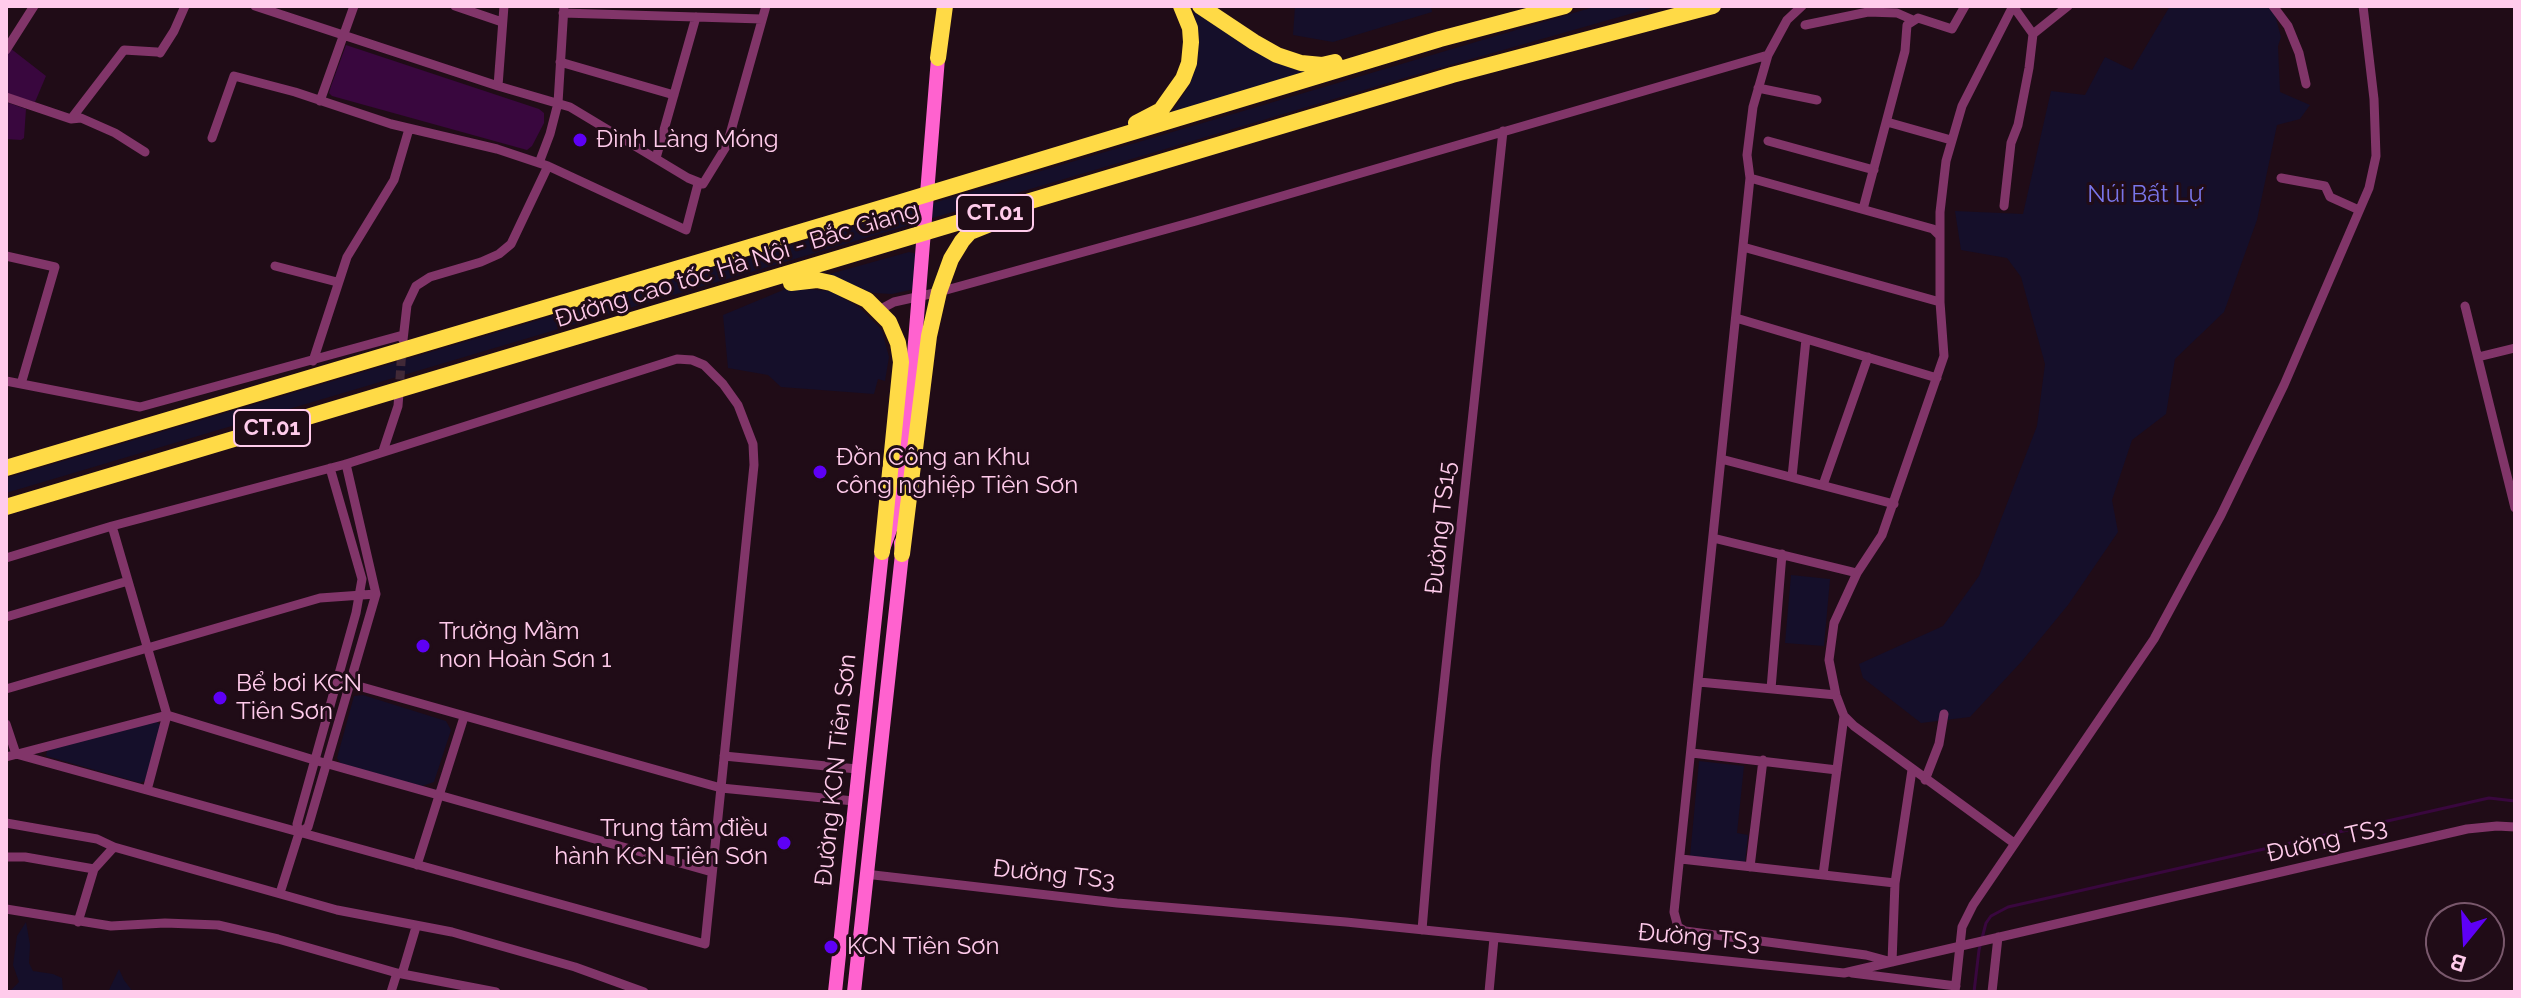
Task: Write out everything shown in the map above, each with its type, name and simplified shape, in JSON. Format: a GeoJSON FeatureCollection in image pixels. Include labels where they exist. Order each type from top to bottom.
{"type":"FeatureCollection","features":[{"type":"Feature","properties":{"kind":"highway"},"geometry":{"type":"LineString","coordinates":[[938,58],[945,6]]}},
{"type":"Feature","properties":{"kind":"highway"},"geometry":{"type":"LineString","coordinates":[[898,203],[984,169],[1140,122],[1161,110],[1183,79],[1189,63],[1190,28],[1181,6]]}},
{"type":"Feature","properties":{"kind":"highway"},"geometry":{"type":"LineString","coordinates":[[1200,6],[1277,55],[1301,63],[1322,65],[1537,6]]}},
{"type":"Feature","properties":{"kind":"highway","name":"Đường cao tốc Hà Nội - Bắc Giang"},"geometry":{"type":"LineString","coordinates":[[6,468],[1440,39],[1565,6]]}},
{"type":"Feature","properties":{"kind":"highway","name":"Đường cao tốc Hà Nội - Bắc Giang"},"geometry":{"type":"LineString","coordinates":[[6,507],[1452,75],[1713,6]]}},
{"type":"Feature","properties":{"kind":"highway"},"geometry":{"type":"LineString","coordinates":[[902,554],[929,336],[939,292],[951,259],[970,232],[1002,219],[1375,106],[1452,75]]}},
{"type":"Feature","properties":{"kind":"highway"},"geometry":{"type":"LineString","coordinates":[[538,350],[599,340],[797,281],[831,283],[867,300],[889,322],[898,343],[901,362],[882,552]]}},
{"type":"Feature","properties":{"kind":"main road"},"geometry":{"type":"LineString","coordinates":[[897,510],[912,379],[938,58]]}},
{"type":"Feature","properties":{"kind":"main road","name":"Đường KCN Tiên Sơn"},"geometry":{"type":"LineString","coordinates":[[854,992],[902,554],[897,510]]}},
{"type":"Feature","properties":{"kind":"main road","name":"Đường KCN Tiên Sơn"},"geometry":{"type":"LineString","coordinates":[[835,992],[882,552],[897,510]]}},
{"type":"Feature","properties":{"kind":"main road"},"geometry":{"type":"LineString","coordinates":[[847,872],[865,874]]}},
{"type":"Feature","properties":{"kind":"street"},"geometry":{"type":"LineString","coordinates":[[6,50],[34,6]]}},
{"type":"Feature","properties":{"kind":"street"},"geometry":{"type":"LineString","coordinates":[[71,119],[124,50],[158,53],[174,31],[185,6]]}},
{"type":"Feature","properties":{"kind":"street"},"geometry":{"type":"LineString","coordinates":[[255,6],[570,107],[698,184],[703,184],[727,145],[766,6]]}},
{"type":"Feature","properties":{"kind":"street"},"geometry":{"type":"LineString","coordinates":[[320,101],[354,6]]}},
{"type":"Feature","properties":{"kind":"street"},"geometry":{"type":"LineString","coordinates":[[455,6],[502,22]]}},
{"type":"Feature","properties":{"kind":"street"},"geometry":{"type":"LineString","coordinates":[[498,86],[504,6]]}},
{"type":"Feature","properties":{"kind":"street"},"geometry":{"type":"LineString","coordinates":[[1802,6],[1787,20],[1768,55],[1758,88],[1747,155],[1750,178],[1674,912],[1678,927],[1685,931],[1866,955],[1892,962],[1895,883],[1912,770]]}},
{"type":"Feature","properties":{"kind":"street"},"geometry":{"type":"LineString","coordinates":[[1863,209],[1905,51],[1907,25],[1918,18],[1952,29],[1965,6]]}},
{"type":"Feature","properties":{"kind":"street"},"geometry":{"type":"LineString","coordinates":[[1823,875],[1844,716],[1829,660],[1831,635],[1857,573],[1882,535],[1944,356],[1939,235],[1951,140],[1962,106],[2013,6],[2033,34],[2018,125],[2011,143],[2004,206]]}},
{"type":"Feature","properties":{"kind":"street"},"geometry":{"type":"LineString","coordinates":[[2033,34],[2068,6]]}},
{"type":"Feature","properties":{"kind":"street"},"geometry":{"type":"LineString","coordinates":[[2273,6],[2288,26],[2302,62],[2306,84]]}},
{"type":"Feature","properties":{"kind":"street"},"geometry":{"type":"LineString","coordinates":[[1844,973],[1956,989],[1966,945],[1962,927],[1967,916],[2154,639],[2182,588],[2284,385],[2369,188],[2376,156],[2374,99],[2363,6]]}},
{"type":"Feature","properties":{"kind":"street"},"geometry":{"type":"LineString","coordinates":[[6,381],[140,407],[257,373],[403,340],[407,305],[416,286],[430,277],[481,262],[499,254],[511,244],[543,165],[558,103],[564,10],[762,19]]}},
{"type":"Feature","properties":{"kind":"street"},"geometry":{"type":"LineString","coordinates":[[1805,25],[1868,12],[1897,13],[1913,20]]}},
{"type":"Feature","properties":{"kind":"street"},"geometry":{"type":"LineString","coordinates":[[656,158],[696,17]]}},
{"type":"Feature","properties":{"kind":"street"},"geometry":{"type":"LineString","coordinates":[[879,310],[894,302],[939,292],[1768,55]]}},
{"type":"Feature","properties":{"kind":"street"},"geometry":{"type":"LineString","coordinates":[[560,62],[674,95]]}},
{"type":"Feature","properties":{"kind":"street"},"geometry":{"type":"LineString","coordinates":[[212,138],[234,76],[409,129],[497,149],[543,165],[686,230],[698,184]]}},
{"type":"Feature","properties":{"kind":"street"},"geometry":{"type":"LineString","coordinates":[[1758,88],[1817,100]]}},
{"type":"Feature","properties":{"kind":"street"},"geometry":{"type":"LineString","coordinates":[[6,97],[71,119],[81,118],[115,133],[145,152]]}},
{"type":"Feature","properties":{"kind":"street"},"geometry":{"type":"LineString","coordinates":[[1887,122],[1951,140]]}},
{"type":"Feature","properties":{"kind":"street"},"geometry":{"type":"LineString","coordinates":[[313,361],[347,257],[394,180],[409,129]]}},
{"type":"Feature","properties":{"kind":"street","name":"Đường TS15"},"geometry":{"type":"LineString","coordinates":[[1422,930],[1436,760],[1503,131]]}},
{"type":"Feature","properties":{"kind":"street"},"geometry":{"type":"LineString","coordinates":[[1768,141],[1874,170]]}},
{"type":"Feature","properties":{"kind":"street"},"geometry":{"type":"LineString","coordinates":[[1750,178],[1933,229],[1939,235]]}},
{"type":"Feature","properties":{"kind":"street"},"geometry":{"type":"LineString","coordinates":[[2281,178],[2325,186],[2330,197],[2359,210]]}},
{"type":"Feature","properties":{"kind":"street"},"geometry":{"type":"LineString","coordinates":[[1743,247],[1940,302]]}},
{"type":"Feature","properties":{"kind":"street"},"geometry":{"type":"LineString","coordinates":[[6,256],[55,267],[21,384]]}},
{"type":"Feature","properties":{"kind":"street"},"geometry":{"type":"LineString","coordinates":[[275,266],[337,282]]}},
{"type":"Feature","properties":{"kind":"street"},"geometry":{"type":"LineString","coordinates":[[2465,306],[2515,508]]}},
{"type":"Feature","properties":{"kind":"street"},"geometry":{"type":"LineString","coordinates":[[1736,318],[1937,378]]}},
{"type":"Feature","properties":{"kind":"street"},"geometry":{"type":"LineString","coordinates":[[1792,477],[1806,339]]}},
{"type":"Feature","properties":{"kind":"street"},"geometry":{"type":"LineString","coordinates":[[2478,357],[2515,348]]}},
{"type":"Feature","properties":{"kind":"street"},"geometry":{"type":"LineString","coordinates":[[1823,485],[1868,357]]}},
{"type":"Feature","properties":{"kind":"street"},"geometry":{"type":"LineString","coordinates":[[6,558],[112,526],[346,464],[677,359],[704,365],[723,384],[738,405],[753,444],[754,465],[705,944],[147,790],[11,756]]}},
{"type":"Feature","properties":{"kind":"street"},"geometry":{"type":"LineString","coordinates":[[383,451],[398,406],[399,393]]}},
{"type":"Feature","properties":{"kind":"street"},"geometry":{"type":"LineString","coordinates":[[1721,459],[1894,504]]}},
{"type":"Feature","properties":{"kind":"street"},"geometry":{"type":"LineString","coordinates":[[299,833],[308,827],[376,594],[346,464]]}},
{"type":"Feature","properties":{"kind":"street"},"geometry":{"type":"LineString","coordinates":[[280,893],[299,833],[297,824],[362,579],[330,468]]}},
{"type":"Feature","properties":{"kind":"street"},"geometry":{"type":"LineString","coordinates":[[112,526],[167,715],[147,790]]}},
{"type":"Feature","properties":{"kind":"street"},"geometry":{"type":"LineString","coordinates":[[1713,538],[1857,573]]}},
{"type":"Feature","properties":{"kind":"street"},"geometry":{"type":"LineString","coordinates":[[1771,689],[1782,554]]}},
{"type":"Feature","properties":{"kind":"street"},"geometry":{"type":"LineString","coordinates":[[6,617],[128,581]]}},
{"type":"Feature","properties":{"kind":"street"},"geometry":{"type":"LineString","coordinates":[[6,689],[320,598],[376,594]]}},
{"type":"Feature","properties":{"kind":"street"},"geometry":{"type":"LineString","coordinates":[[337,680],[721,788],[854,801]]}},
{"type":"Feature","properties":{"kind":"street"},"geometry":{"type":"LineString","coordinates":[[1699,682],[1836,695]]}},
{"type":"Feature","properties":{"kind":"street"},"geometry":{"type":"LineString","coordinates":[[1925,780],[1939,744],[1944,714]]}},
{"type":"Feature","properties":{"kind":"street"},"geometry":{"type":"LineString","coordinates":[[11,756],[167,715],[314,760],[712,872]]}},
{"type":"Feature","properties":{"kind":"street"},"geometry":{"type":"LineString","coordinates":[[1844,716],[1925,780],[2014,843]]}},
{"type":"Feature","properties":{"kind":"street"},"geometry":{"type":"LineString","coordinates":[[417,865],[464,717]]}},
{"type":"Feature","properties":{"kind":"street"},"geometry":{"type":"LineString","coordinates":[[6,724],[11,756]]}},
{"type":"Feature","properties":{"kind":"street"},"geometry":{"type":"LineString","coordinates":[[1692,753],[1837,770]]}},
{"type":"Feature","properties":{"kind":"street"},"geometry":{"type":"LineString","coordinates":[[724,756],[857,769]]}},
{"type":"Feature","properties":{"kind":"street"},"geometry":{"type":"LineString","coordinates":[[1750,867],[1763,760]]}},
{"type":"Feature","properties":{"kind":"street"},"geometry":{"type":"LineString","coordinates":[[6,823],[97,839],[114,847],[337,910],[452,932],[531,954],[644,992]]}},
{"type":"Feature","properties":{"kind":"street","name":"Đường TS3"},"geometry":{"type":"LineString","coordinates":[[865,874],[1117,903],[1844,973],[2467,829],[2515,827]]}},
{"type":"Feature","properties":{"kind":"street"},"geometry":{"type":"LineString","coordinates":[[78,922],[94,869],[114,847]]}},
{"type":"Feature","properties":{"kind":"street"},"geometry":{"type":"LineString","coordinates":[[6,857],[25,857],[94,869]]}},
{"type":"Feature","properties":{"kind":"street"},"geometry":{"type":"LineString","coordinates":[[1681,859],[1895,883]]}},
{"type":"Feature","properties":{"kind":"street"},"geometry":{"type":"LineString","coordinates":[[6,909],[111,926],[165,923],[218,925],[400,974],[496,992]]}},
{"type":"Feature","properties":{"kind":"street"},"geometry":{"type":"LineString","coordinates":[[391,992],[416,927]]}},
{"type":"Feature","properties":{"kind":"street"},"geometry":{"type":"LineString","coordinates":[[1992,992],[1998,937]]}},
{"type":"Feature","properties":{"kind":"street"},"geometry":{"type":"LineString","coordinates":[[1489,992],[1494,938]]}},
{"type":"Feature","properties":{"kind":"green space"},"geometry":{"type":"Polygon","coordinates":[[[1295,6],[1431,6],[1432,12],[1333,42],[1293,35],[1295,6]]]}},
{"type":"Feature","properties":{"kind":"green space"},"geometry":{"type":"Polygon","coordinates":[[[1597,6],[1658,6],[1408,77],[6,493],[6,478],[1597,6]]]}},
{"type":"Feature","properties":{"kind":"green space","name":"Núi Bất Lự"},"geometry":{"type":"Polygon","coordinates":[[[2170,6],[2266,6],[2274,11],[2281,37],[2278,46],[2280,92],[2310,105],[2300,119],[2277,125],[2257,220],[2224,312],[2175,359],[2166,414],[2132,440],[2112,500],[2118,532],[2068,605],[1970,717],[1921,723],[1863,678],[1859,664],[1943,626],[1979,576],[2037,426],[2045,364],[2021,277],[2007,258],[1961,250],[1955,211],[2023,214],[2051,91],[2085,95],[2105,57],[2132,70],[2170,6]]]}},
{"type":"Feature","properties":{"kind":"green space"},"geometry":{"type":"Polygon","coordinates":[[[1193,8],[1317,71],[1170,116],[1190,84],[1198,60],[1199,36],[1193,8]]]}},
{"type":"Feature","properties":{"kind":"green space"},"geometry":{"type":"Polygon","coordinates":[[[909,252],[917,254],[915,289],[892,294],[873,293],[826,275],[909,252]]]}},
{"type":"Feature","properties":{"kind":"green space"},"geometry":{"type":"Polygon","coordinates":[[[788,288],[831,291],[860,308],[882,330],[889,357],[885,381],[878,379],[874,394],[781,387],[768,375],[728,368],[723,315],[788,288]]]}},
{"type":"Feature","properties":{"kind":"green space"},"geometry":{"type":"Polygon","coordinates":[[[1791,575],[1830,579],[1824,646],[1785,643],[1791,575]]]}},
{"type":"Feature","properties":{"kind":"green space"},"geometry":{"type":"Polygon","coordinates":[[[363,695],[446,721],[451,730],[434,782],[422,786],[341,764],[337,758],[354,696],[363,695]]]}},
{"type":"Feature","properties":{"kind":"green space"},"geometry":{"type":"Polygon","coordinates":[[[155,720],[161,726],[145,781],[140,783],[46,756],[52,748],[155,720]]]}},
{"type":"Feature","properties":{"kind":"green space"},"geometry":{"type":"Polygon","coordinates":[[[1699,761],[1744,766],[1737,833],[1748,835],[1745,862],[1690,856],[1699,761]]]}},
{"type":"Feature","properties":{"kind":"green space"},"geometry":{"type":"Polygon","coordinates":[[[26,922],[29,963],[33,971],[62,978],[63,992],[9,992],[19,982],[13,965],[17,936],[26,922]]]}},
{"type":"Feature","properties":{"kind":"green space"},"geometry":{"type":"Polygon","coordinates":[[[119,969],[124,980],[133,992],[108,992],[119,969]]]}},
{"type":"Feature","properties":{"kind":"shaded area"},"geometry":{"type":"Polygon","coordinates":[[[346,45],[539,109],[544,113],[544,123],[527,150],[332,96],[329,93],[346,45]]]}},
{"type":"Feature","properties":{"kind":"shaded area"},"geometry":{"type":"Polygon","coordinates":[[[10,48],[46,76],[35,102],[6,94],[6,53],[10,48]]]}},
{"type":"Feature","properties":{"kind":"shaded area"},"geometry":{"type":"Polygon","coordinates":[[[6,102],[26,109],[24,138],[21,140],[6,139],[6,102]]]}},
{"type":"Feature","properties":{"kind":"waterway"},"geometry":{"type":"LineString","coordinates":[[1974,992],[1986,923],[1991,916],[2008,907],[2489,798],[2515,801]]}},
{"type":"Feature","properties":{"kind":"tunnel"},"geometry":{"type":"LineString","coordinates":[[399,393],[402,348]]}},
{"type":"Feature","properties":{"kind":"place","name":"Đình Làng Móng"},"geometry":{"type":"Point","coordinates":[580,140]}},
{"type":"Feature","properties":{"kind":"place","name":"Đồn Công an Khu công nghiệp Tiên Sơn"},"geometry":{"type":"Point","coordinates":[820,472]}},
{"type":"Feature","properties":{"kind":"place","name":"Trường Mầm non Hoàn Sơn 1"},"geometry":{"type":"Point","coordinates":[423,646]}},
{"type":"Feature","properties":{"kind":"place","name":"Bể bơi KCN Tiên Sơn"},"geometry":{"type":"Point","coordinates":[220,698]}},
{"type":"Feature","properties":{"kind":"place","name":"Trung tâm điều hành KCN Tiên Sơn"},"geometry":{"type":"Point","coordinates":[784,843]}},
{"type":"Feature","properties":{"kind":"place","name":"KCN Tiên Sơn"},"geometry":{"type":"Point","coordinates":[831,947]}}]}
